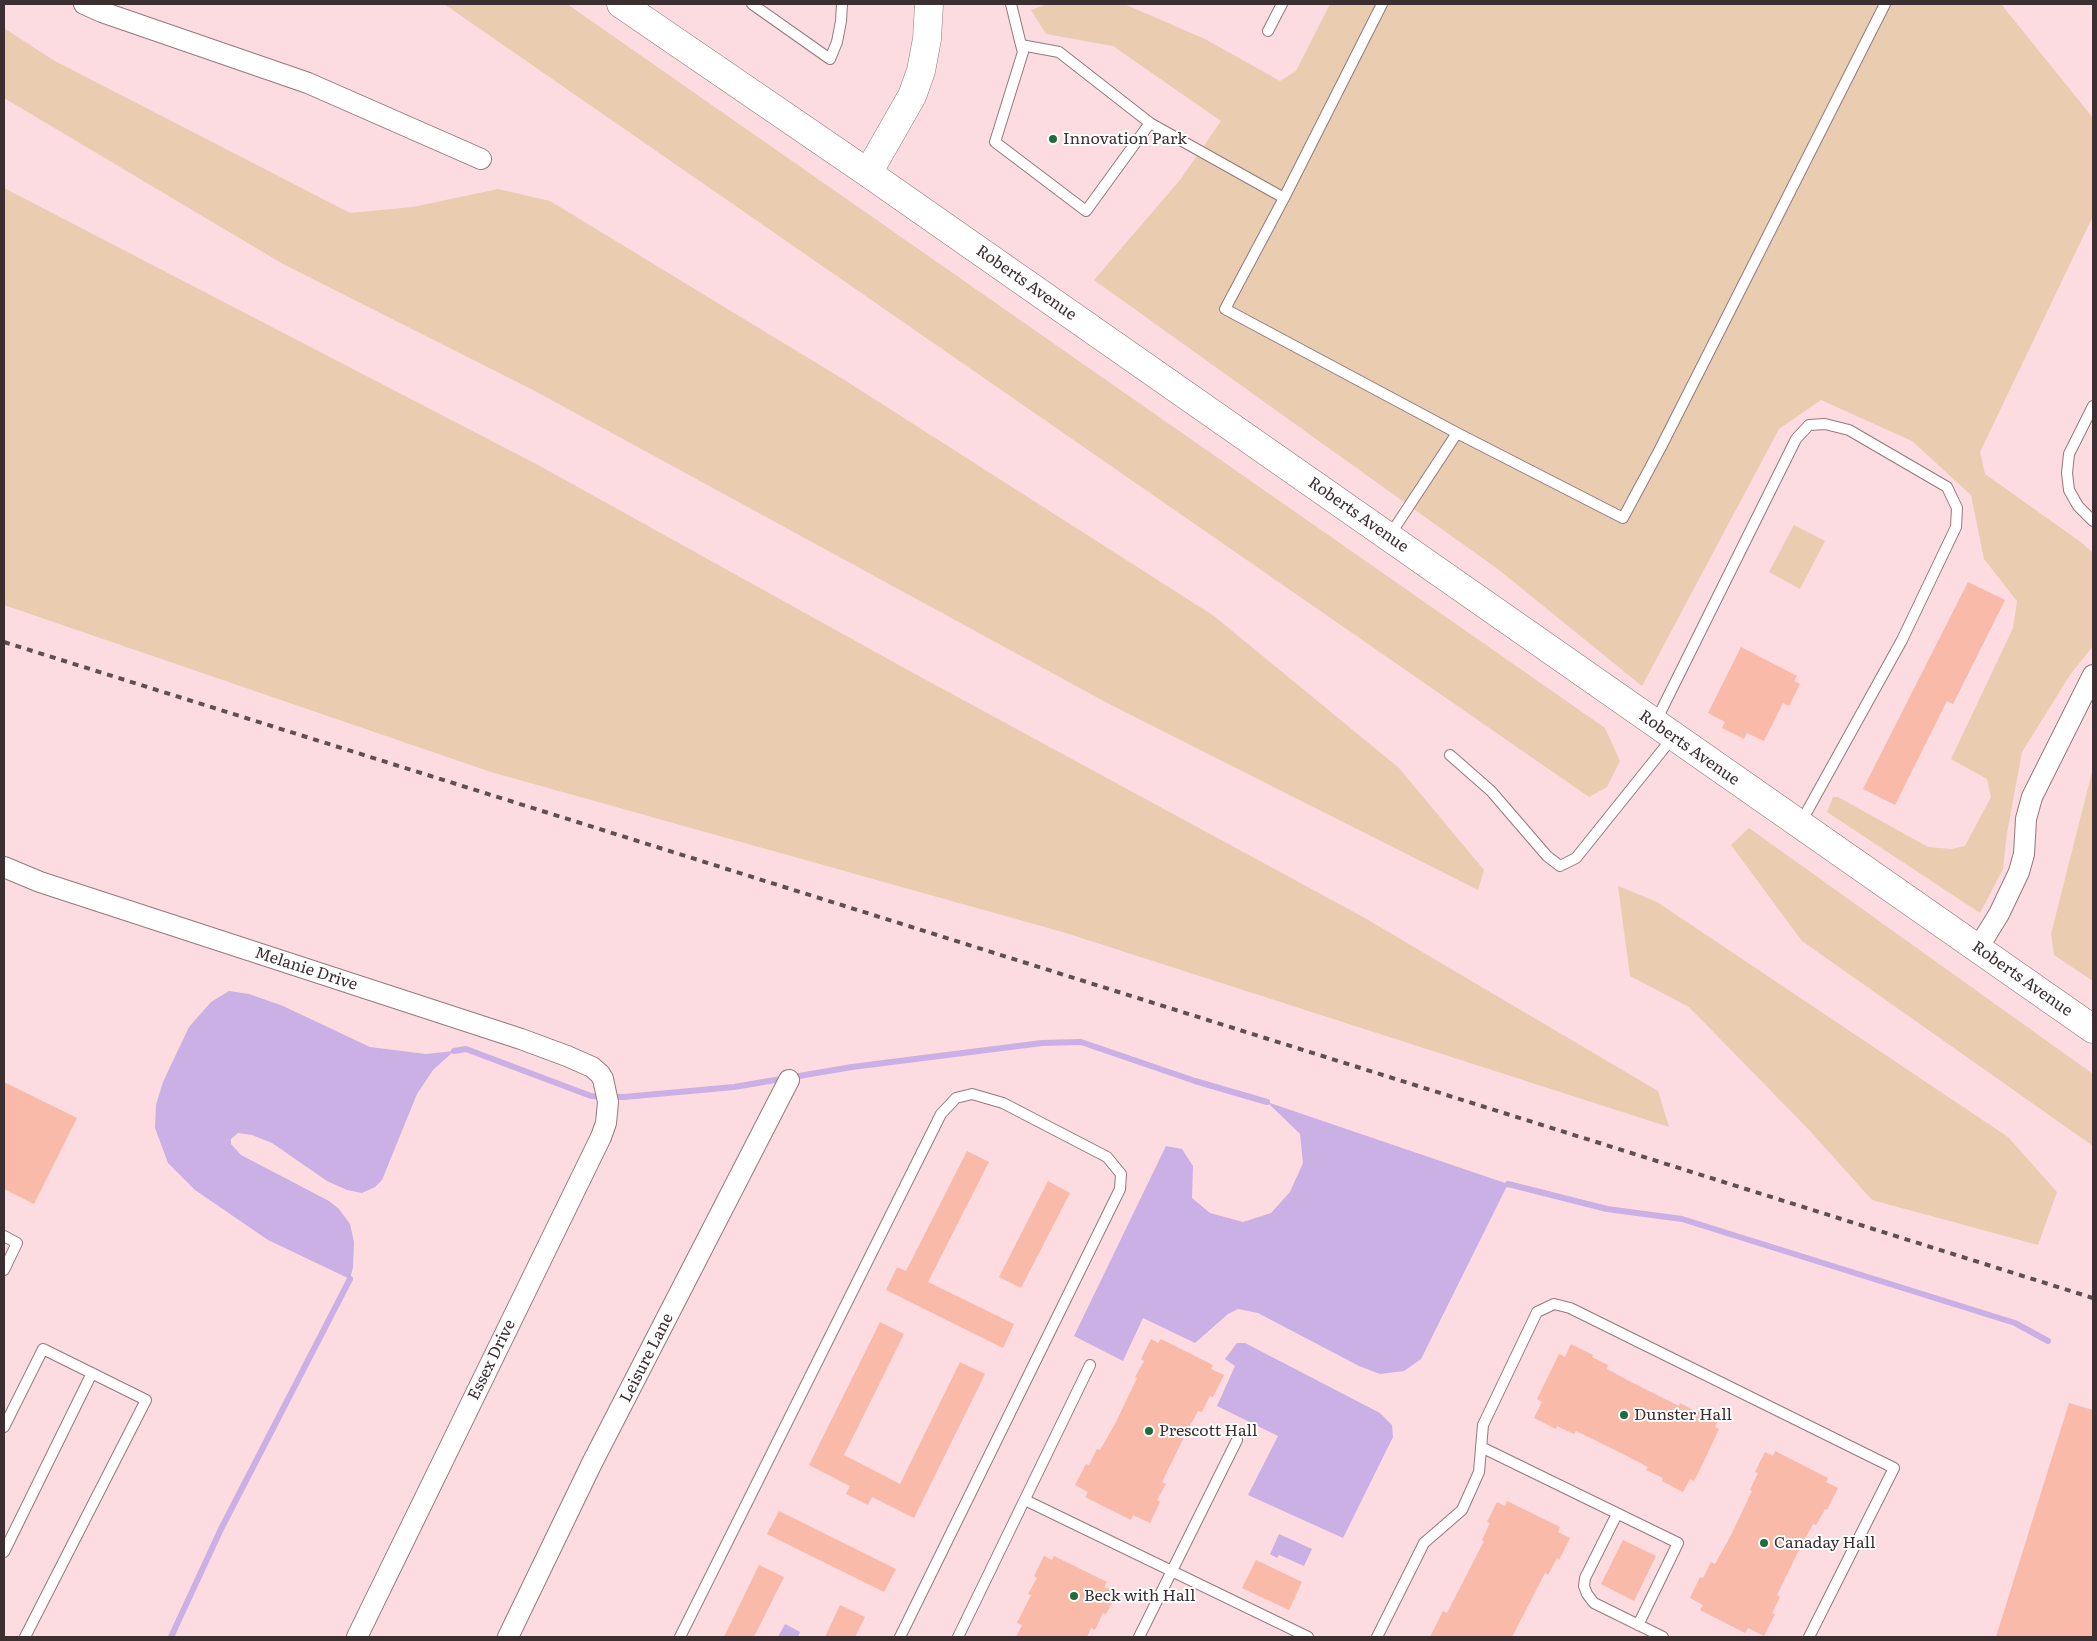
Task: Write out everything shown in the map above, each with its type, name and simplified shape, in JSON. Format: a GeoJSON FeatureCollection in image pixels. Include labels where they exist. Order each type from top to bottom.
{"type":"FeatureCollection","features":[{"type":"Feature","properties":{"kind":"street"},"geometry":{"type":"LineString","coordinates":[[84,4],[102,12],[308,83],[481,159]]}},
{"type":"Feature","properties":{"kind":"street","name":"Roberts Avenue"},"geometry":{"type":"LineString","coordinates":[[621,4],[868,173],[1389,536],[1799,826],[2093,1029]]}},
{"type":"Feature","properties":{"kind":"street"},"geometry":{"type":"LineString","coordinates":[[868,173],[912,96],[921,71],[927,39],[929,4]]}},
{"type":"Feature","properties":{"kind":"street"},"geometry":{"type":"LineString","coordinates":[[1978,948],[2020,872],[2024,854],[2026,819],[2032,798],[2093,675]]}},
{"type":"Feature","properties":{"kind":"street","name":"Melanie Drive"},"geometry":{"type":"LineString","coordinates":[[4,867],[49,885],[521,1039],[567,1056],[592,1067],[600,1074],[605,1090]]}},
{"type":"Feature","properties":{"kind":"street","name":"Leisure Lane"},"geometry":{"type":"LineString","coordinates":[[508,1637],[597,1455],[789,1080]]}},
{"type":"Feature","properties":{"kind":"street","name":"Essex Drive"},"geometry":{"type":"LineString","coordinates":[[357,1637],[601,1137],[606,1124],[605,1090]]}},
{"type":"Feature","properties":{"kind":"lane"},"geometry":{"type":"LineString","coordinates":[[752,4],[830,59],[837,42],[842,4]]}},
{"type":"Feature","properties":{"kind":"lane"},"geometry":{"type":"LineString","coordinates":[[1011,4],[1023,52],[995,142],[1086,211],[1150,123]]}},
{"type":"Feature","properties":{"kind":"lane"},"geometry":{"type":"LineString","coordinates":[[1268,31],[1282,4]]}},
{"type":"Feature","properties":{"kind":"lane"},"geometry":{"type":"LineString","coordinates":[[1382,4],[1284,198],[1225,309],[1457,433],[1623,518],[1660,449],[1885,4]]}},
{"type":"Feature","properties":{"kind":"lane"},"geometry":{"type":"LineString","coordinates":[[1021,45],[1059,52],[1150,123],[1284,198]]}},
{"type":"Feature","properties":{"kind":"lane"},"geometry":{"type":"LineString","coordinates":[[2093,406],[2069,454],[2067,473],[2069,490],[2078,506],[2093,521]]}},
{"type":"Feature","properties":{"kind":"lane"},"geometry":{"type":"LineString","coordinates":[[1450,755],[1491,791],[1547,856],[1560,866],[1576,858],[1664,730],[1796,439],[1809,425],[1825,424],[1849,430],[1947,487],[1958,508],[1956,527],[1902,640],[1799,826]]}},
{"type":"Feature","properties":{"kind":"lane"},"geometry":{"type":"LineString","coordinates":[[1389,536],[1457,433]]}},
{"type":"Feature","properties":{"kind":"lane"},"geometry":{"type":"LineString","coordinates":[[680,1637],[941,1114],[956,1098],[972,1094],[1003,1104],[1107,1157],[1121,1174],[1120,1189],[900,1637]]}},
{"type":"Feature","properties":{"kind":"lane"},"geometry":{"type":"LineString","coordinates":[[4,1236],[17,1243],[4,1270]]}},
{"type":"Feature","properties":{"kind":"lane"},"geometry":{"type":"LineString","coordinates":[[1378,1637],[1424,1543],[1462,1510],[1479,1472],[1483,1425],[1537,1312],[1554,1304],[1570,1308],[1894,1468],[1809,1637]]}},
{"type":"Feature","properties":{"kind":"lane"},"geometry":{"type":"LineString","coordinates":[[4,1427],[44,1349],[146,1400],[25,1637]]}},
{"type":"Feature","properties":{"kind":"lane"},"geometry":{"type":"LineString","coordinates":[[958,1637],[1090,1365]]}},
{"type":"Feature","properties":{"kind":"lane"},"geometry":{"type":"LineString","coordinates":[[4,1552],[92,1373]]}},
{"type":"Feature","properties":{"kind":"lane"},"geometry":{"type":"LineString","coordinates":[[1140,1637],[1237,1440]]}},
{"type":"Feature","properties":{"kind":"lane"},"geometry":{"type":"LineString","coordinates":[[1481,1447],[1678,1543],[1638,1625]]}},
{"type":"Feature","properties":{"kind":"lane"},"geometry":{"type":"LineString","coordinates":[[1025,1500],[1308,1637]]}},
{"type":"Feature","properties":{"kind":"lane"},"geometry":{"type":"LineString","coordinates":[[1617,1514],[1585,1578],[1584,1586],[1594,1603],[1662,1637]]}},
{"type":"Feature","properties":{"kind":"shaded area"},"geometry":{"type":"Polygon","coordinates":[[[444,4],[567,4],[1605,728],[1620,761],[1607,787],[1589,797],[444,4]]]}},
{"type":"Feature","properties":{"kind":"shaded area"},"geometry":{"type":"Polygon","coordinates":[[[1048,4],[1124,4],[1205,39],[1280,81],[1296,71],[1330,4],[2001,4],[2093,118],[2093,216],[1980,452],[1985,474],[2082,543],[2093,553],[2093,646],[2070,675],[2022,752],[2007,833],[2003,869],[1980,913],[1827,812],[1833,797],[1838,797],[1928,847],[1951,849],[1965,846],[1991,797],[1987,779],[1951,759],[2013,628],[2017,601],[1984,559],[1971,495],[1912,441],[1821,400],[1779,429],[1642,686],[1499,570],[1094,280],[1180,180],[1221,121],[1113,46],[1046,34],[1031,10],[1048,4]]]}},
{"type":"Feature","properties":{"kind":"shaded area"},"geometry":{"type":"Polygon","coordinates":[[[4,28],[53,60],[350,213],[413,207],[498,189],[550,201],[846,381],[1214,616],[1399,768],[1484,870],[1478,890],[1111,705],[535,391],[283,264],[4,98],[4,28]]]}},
{"type":"Feature","properties":{"kind":"shaded area"},"geometry":{"type":"Polygon","coordinates":[[[4,188],[538,465],[906,669],[1363,917],[1658,1091],[1669,1127],[1066,933],[491,772],[4,605],[4,188]]]}},
{"type":"Feature","properties":{"kind":"shaded area"},"geometry":{"type":"Polygon","coordinates":[[[1794,525],[1825,541],[1800,589],[1769,572],[1794,525]]]}},
{"type":"Feature","properties":{"kind":"shaded area"},"geometry":{"type":"Polygon","coordinates":[[[2093,768],[2093,981],[2054,955],[2051,934],[2093,768]]]}},
{"type":"Feature","properties":{"kind":"shaded area"},"geometry":{"type":"Polygon","coordinates":[[[1749,828],[2093,1074],[2093,1146],[1802,941],[1731,845],[1749,828]]]}},
{"type":"Feature","properties":{"kind":"shaded area"},"geometry":{"type":"Polygon","coordinates":[[[1618,886],[1657,902],[2008,1137],[2057,1192],[2038,1245],[1872,1200],[1810,1131],[1689,1007],[1630,976],[1618,886]]]}},
{"type":"Feature","properties":{"kind":"shaded area"},"geometry":{"type":"Polygon","coordinates":[[[229,991],[249,994],[283,1006],[370,1047],[426,1054],[454,1051],[433,1070],[417,1094],[382,1180],[375,1187],[362,1193],[347,1190],[327,1181],[272,1143],[252,1135],[238,1133],[231,1139],[231,1144],[241,1155],[329,1201],[339,1209],[350,1224],[354,1242],[353,1267],[350,1279],[268,1240],[195,1190],[168,1163],[155,1128],[156,1105],[163,1082],[189,1027],[211,1002],[229,991]]]}},
{"type":"Feature","properties":{"kind":"shaded area"},"geometry":{"type":"Polygon","coordinates":[[[1267,1102],[1508,1184],[1421,1359],[1404,1371],[1380,1374],[1359,1366],[1258,1313],[1238,1309],[1228,1314],[1195,1343],[1143,1318],[1123,1361],[1074,1336],[1166,1146],[1182,1149],[1193,1166],[1192,1198],[1210,1213],[1243,1222],[1271,1213],[1290,1192],[1303,1163],[1300,1134],[1267,1102]]]}},
{"type":"Feature","properties":{"kind":"shaded area"},"geometry":{"type":"Polygon","coordinates":[[[1237,1343],[1245,1343],[1380,1413],[1392,1425],[1393,1437],[1343,1538],[1248,1495],[1278,1436],[1217,1406],[1235,1366],[1225,1359],[1237,1343]]]}},
{"type":"Feature","properties":{"kind":"shaded area"},"geometry":{"type":"Polygon","coordinates":[[[1279,1534],[1312,1549],[1304,1566],[1279,1555],[1277,1558],[1270,1554],[1279,1534]]]}},
{"type":"Feature","properties":{"kind":"shaded area"},"geometry":{"type":"Polygon","coordinates":[[[785,1624],[800,1632],[798,1637],[778,1637],[785,1624]]]}},
{"type":"Feature","properties":{"kind":"building"},"geometry":{"type":"Polygon","coordinates":[[[1968,582],[2005,600],[1953,704],[1947,701],[1895,805],[1863,789],[1968,582]]]}},
{"type":"Feature","properties":{"kind":"building"},"geometry":{"type":"Polygon","coordinates":[[[1741,647],[1797,676],[1794,681],[1800,684],[1789,706],[1783,703],[1764,741],[1747,733],[1744,739],[1722,728],[1725,722],[1708,713],[1741,647]]]}},
{"type":"Feature","properties":{"kind":"building"},"geometry":{"type":"Polygon","coordinates":[[[4,1082],[77,1118],[34,1204],[4,1189],[4,1082]]]}},
{"type":"Feature","properties":{"kind":"building"},"geometry":{"type":"Polygon","coordinates":[[[967,1151],[989,1162],[928,1282],[1014,1324],[1003,1348],[886,1290],[897,1267],[906,1271],[967,1151]]]}},
{"type":"Feature","properties":{"kind":"building"},"geometry":{"type":"Polygon","coordinates":[[[1048,1181],[1070,1193],[1021,1288],[999,1277],[1048,1181]]]}},
{"type":"Feature","properties":{"kind":"building"},"geometry":{"type":"Polygon","coordinates":[[[880,1322],[904,1334],[844,1455],[900,1484],[960,1362],[985,1374],[914,1518],[872,1497],[868,1505],[846,1494],[850,1486],[809,1465],[880,1322]]]}},
{"type":"Feature","properties":{"kind":"building","name":"Prescott Hall"},"geometry":{"type":"Polygon","coordinates":[[[1151,1339],[1158,1343],[1161,1339],[1213,1365],[1211,1369],[1224,1375],[1213,1397],[1210,1396],[1202,1412],[1198,1411],[1184,1437],[1162,1482],[1166,1484],[1157,1500],[1160,1502],[1150,1523],[1133,1515],[1131,1520],[1085,1497],[1088,1492],[1075,1485],[1086,1464],[1089,1465],[1097,1449],[1100,1450],[1115,1424],[1137,1378],[1135,1377],[1144,1361],[1141,1359],[1151,1339]]]}},
{"type":"Feature","properties":{"kind":"building","name":"Dunster Hall"},"geometry":{"type":"Polygon","coordinates":[[[1571,1344],[1593,1355],[1592,1357],[1608,1365],[1607,1369],[1633,1383],[1679,1406],[1680,1403],[1697,1412],[1699,1409],[1719,1419],[1715,1427],[1719,1429],[1703,1463],[1694,1481],[1690,1479],[1683,1492],[1662,1481],[1663,1478],[1646,1470],[1648,1467],[1621,1453],[1576,1431],[1574,1434],[1557,1426],[1556,1429],[1534,1418],[1542,1402],[1537,1399],[1559,1354],[1565,1357],[1571,1344]]]}},
{"type":"Feature","properties":{"kind":"building"},"geometry":{"type":"Polygon","coordinates":[[[2069,1403],[2093,1410],[2093,1637],[1996,1637],[2069,1403]]]}},
{"type":"Feature","properties":{"kind":"building","name":"Canaday Hall"},"geometry":{"type":"Polygon","coordinates":[[[1775,1451],[1828,1478],[1826,1482],[1838,1488],[1827,1510],[1825,1509],[1816,1525],[1813,1524],[1799,1550],[1777,1595],[1780,1597],[1772,1613],[1775,1614],[1764,1636],[1748,1628],[1745,1633],[1700,1610],[1703,1605],[1690,1598],[1700,1577],[1703,1578],[1711,1562],[1715,1564],[1730,1537],[1752,1491],[1750,1490],[1758,1473],[1755,1472],[1765,1452],[1773,1456],[1775,1451]]]}},
{"type":"Feature","properties":{"kind":"building"},"geometry":{"type":"Polygon","coordinates":[[[1507,1501],[1560,1527],[1558,1532],[1570,1538],[1559,1560],[1557,1558],[1548,1575],[1545,1573],[1512,1637],[1430,1637],[1443,1611],[1447,1613],[1484,1541],[1482,1540],[1490,1523],[1487,1522],[1497,1502],[1505,1506],[1507,1501]]]}},
{"type":"Feature","properties":{"kind":"building"},"geometry":{"type":"Polygon","coordinates":[[[779,1511],[896,1569],[884,1592],[767,1534],[779,1511]]]}},
{"type":"Feature","properties":{"kind":"building"},"geometry":{"type":"Polygon","coordinates":[[[1623,1540],[1656,1556],[1634,1601],[1601,1584],[1623,1540]]]}},
{"type":"Feature","properties":{"kind":"building","name":"Beck with Hall"},"geometry":{"type":"Polygon","coordinates":[[[1044,1556],[1052,1560],[1054,1556],[1107,1582],[1104,1587],[1117,1593],[1106,1614],[1103,1613],[1095,1630],[1091,1628],[1087,1637],[1016,1637],[1022,1625],[1017,1623],[1031,1595],[1028,1594],[1037,1578],[1034,1576],[1044,1556]]]}},
{"type":"Feature","properties":{"kind":"building"},"geometry":{"type":"Polygon","coordinates":[[[1256,1560],[1302,1582],[1289,1610],[1242,1588],[1256,1560]]]}},
{"type":"Feature","properties":{"kind":"building"},"geometry":{"type":"Polygon","coordinates":[[[759,1565],[784,1577],[754,1637],[724,1637],[759,1565]]]}},
{"type":"Feature","properties":{"kind":"building"},"geometry":{"type":"Polygon","coordinates":[[[840,1605],[865,1617],[855,1637],[825,1637],[840,1605]]]}},
{"type":"Feature","properties":{"kind":"waterway"},"geometry":{"type":"LineString","coordinates":[[454,1051],[466,1049],[591,1096],[624,1097],[734,1087],[852,1067],[1042,1043],[1081,1042],[1195,1081],[1267,1102]]}},
{"type":"Feature","properties":{"kind":"waterway"},"geometry":{"type":"LineString","coordinates":[[1508,1184],[1607,1209],[1682,1219],[2015,1323],[2048,1341]]}},
{"type":"Feature","properties":{"kind":"waterway"},"geometry":{"type":"LineString","coordinates":[[171,1637],[221,1529],[350,1279]]}},
{"type":"Feature","properties":{"kind":"railway"},"geometry":{"type":"LineString","coordinates":[[4,642],[2093,1298]]}},
{"type":"Feature","properties":{"kind":"place","name":"Innovation Park"},"geometry":{"type":"Point","coordinates":[1053,139]}},
{"type":"Feature","properties":{"kind":"place","name":"Dunster Hall"},"geometry":{"type":"Point","coordinates":[1624,1415]}},
{"type":"Feature","properties":{"kind":"place","name":"Prescott Hall"},"geometry":{"type":"Point","coordinates":[1149,1431]}},
{"type":"Feature","properties":{"kind":"place","name":"Canaday Hall"},"geometry":{"type":"Point","coordinates":[1764,1543]}},
{"type":"Feature","properties":{"kind":"place","name":"Beck with Hall"},"geometry":{"type":"Point","coordinates":[1074,1596]}}]}
